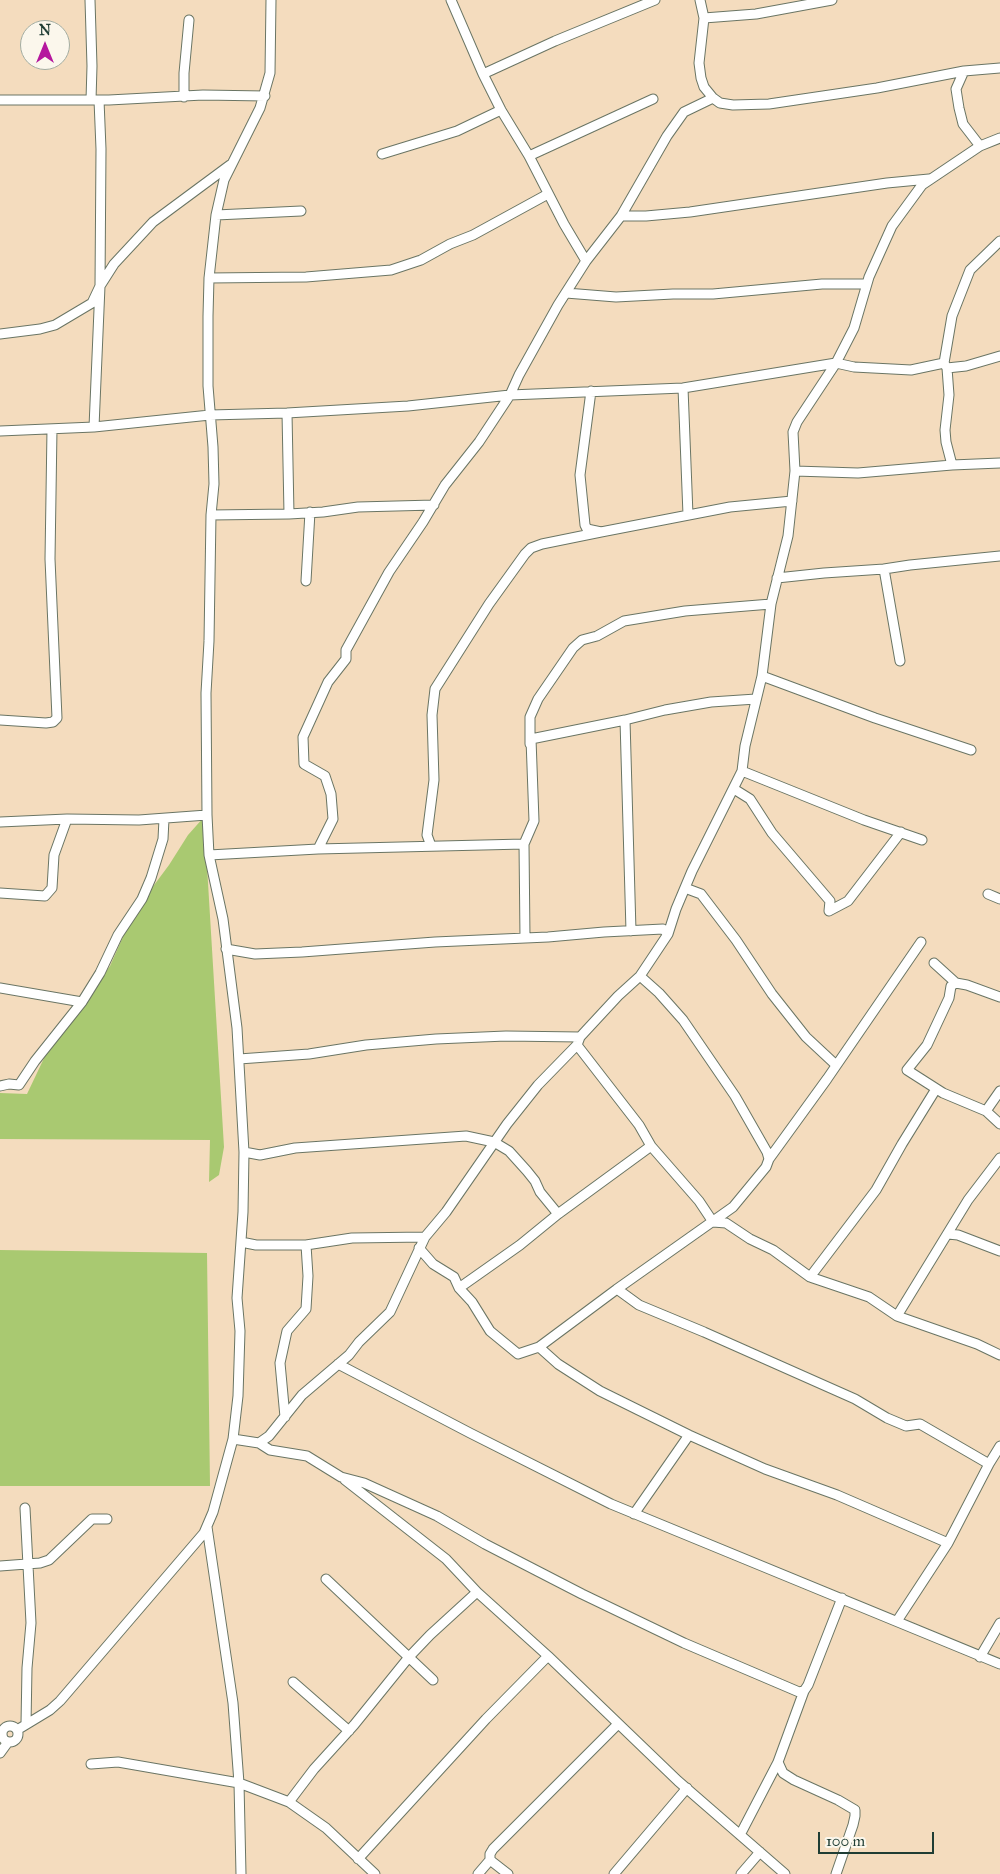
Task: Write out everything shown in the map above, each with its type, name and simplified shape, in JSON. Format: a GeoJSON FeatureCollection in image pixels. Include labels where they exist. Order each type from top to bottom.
{"type":"FeatureCollection","features":[{"type":"Feature","properties":{"kind":"street"},"geometry":{"type":"LineString","coordinates":[[90,0],[92,66],[100,149],[100,286],[94,427]]}},
{"type":"Feature","properties":{"kind":"street"},"geometry":{"type":"LineString","coordinates":[[17,1730],[50,1710],[60,1701],[184,1557],[207,1527],[214,1512],[232,1439],[238,1396],[240,1331],[237,1298],[244,1152],[237,1028],[222,918],[209,855],[206,815],[206,694],[209,641],[211,515],[214,484],[210,416],[209,278],[216,215],[224,180],[265,96],[270,74],[272,0]]}},
{"type":"Feature","properties":{"kind":"street"},"geometry":{"type":"LineString","coordinates":[[451,0],[501,110],[529,156],[564,224],[586,261]]}},
{"type":"Feature","properties":{"kind":"street"},"geometry":{"type":"LineString","coordinates":[[483,74],[555,41],[655,0]]}},
{"type":"Feature","properties":{"kind":"street"},"geometry":{"type":"LineString","coordinates":[[700,0],[704,18],[699,63],[704,87],[720,103],[733,105],[769,104],[877,88],[964,71],[1000,68]]}},
{"type":"Feature","properties":{"kind":"street"},"geometry":{"type":"LineString","coordinates":[[704,18],[756,14],[832,0]]}},
{"type":"Feature","properties":{"kind":"street"},"geometry":{"type":"LineString","coordinates":[[184,97],[185,58],[189,20]]}},
{"type":"Feature","properties":{"kind":"street"},"geometry":{"type":"LineString","coordinates":[[964,71],[956,89],[959,108],[963,124],[980,146]]}},
{"type":"Feature","properties":{"kind":"street"},"geometry":{"type":"LineString","coordinates":[[0,100],[265,96]]}},
{"type":"Feature","properties":{"kind":"street"},"geometry":{"type":"LineString","coordinates":[[318,849],[333,819],[331,794],[325,776],[304,764],[303,737],[328,682],[346,659],[346,650],[389,572],[434,505],[445,485],[479,442],[510,395],[558,305],[586,261],[622,216],[667,136],[684,112],[713,98]]}},
{"type":"Feature","properties":{"kind":"street"},"geometry":{"type":"LineString","coordinates":[[529,156],[653,99]]}},
{"type":"Feature","properties":{"kind":"street"},"geometry":{"type":"LineString","coordinates":[[382,154],[458,131],[501,110]]}},
{"type":"Feature","properties":{"kind":"street"},"geometry":{"type":"LineString","coordinates":[[259,1443],[269,1436],[302,1395],[338,1364],[390,1312],[425,1237],[446,1212],[494,1142],[538,1085],[618,996],[640,976],[668,934],[685,888],[742,771],[745,746],[762,676],[771,604],[788,536],[795,472],[793,432],[797,422],[836,363],[854,328],[877,257],[892,226],[922,185],[980,146],[1000,138]]}},
{"type":"Feature","properties":{"kind":"street"},"geometry":{"type":"LineString","coordinates":[[0,334],[40,329],[55,325],[92,303],[114,264],[153,222],[233,163]]}},
{"type":"Feature","properties":{"kind":"street"},"geometry":{"type":"LineString","coordinates":[[622,216],[690,212],[887,183],[930,179]]}},
{"type":"Feature","properties":{"kind":"street"},"geometry":{"type":"LineString","coordinates":[[207,182],[224,180]]}},
{"type":"Feature","properties":{"kind":"street"},"geometry":{"type":"LineString","coordinates":[[209,278],[306,276],[391,270],[421,260],[450,244],[473,235],[548,194]]}},
{"type":"Feature","properties":{"kind":"street"},"geometry":{"type":"LineString","coordinates":[[216,215],[301,211]]}},
{"type":"Feature","properties":{"kind":"street"},"geometry":{"type":"LineString","coordinates":[[952,465],[945,430],[949,395],[945,365],[952,316],[970,270],[1000,241]]}},
{"type":"Feature","properties":{"kind":"street"},"geometry":{"type":"LineString","coordinates":[[566,293],[616,297],[713,294],[822,284],[867,284]]}},
{"type":"Feature","properties":{"kind":"street"},"geometry":{"type":"LineString","coordinates":[[0,431],[94,427],[210,416],[408,406],[510,395],[683,388],[836,363],[854,367],[911,370],[945,365],[966,366],[1000,356]]}},
{"type":"Feature","properties":{"kind":"street"},"geometry":{"type":"LineString","coordinates":[[683,388],[688,514]]}},
{"type":"Feature","properties":{"kind":"street"},"geometry":{"type":"LineString","coordinates":[[591,391],[580,475],[585,525],[587,529],[601,532]]}},
{"type":"Feature","properties":{"kind":"street"},"geometry":{"type":"LineString","coordinates":[[287,413],[289,514]]}},
{"type":"Feature","properties":{"kind":"street"},"geometry":{"type":"LineString","coordinates":[[0,720],[46,723],[53,722],[57,718],[50,559],[52,429]]}},
{"type":"Feature","properties":{"kind":"street"},"geometry":{"type":"LineString","coordinates":[[795,472],[858,473],[1000,463]]}},
{"type":"Feature","properties":{"kind":"street"},"geometry":{"type":"LineString","coordinates":[[431,846],[428,835],[434,780],[432,715],[435,689],[490,604],[531,548],[542,544],[688,514],[730,507],[792,501]]}},
{"type":"Feature","properties":{"kind":"street"},"geometry":{"type":"LineString","coordinates":[[211,515],[289,514],[358,507],[434,505]]}},
{"type":"Feature","properties":{"kind":"street"},"geometry":{"type":"LineString","coordinates":[[306,581],[310,512]]}},
{"type":"Feature","properties":{"kind":"street"},"geometry":{"type":"LineString","coordinates":[[777,578],[884,569],[910,564],[1000,556]]}},
{"type":"Feature","properties":{"kind":"street"},"geometry":{"type":"LineString","coordinates":[[884,569],[900,661]]}},
{"type":"Feature","properties":{"kind":"street"},"geometry":{"type":"LineString","coordinates":[[526,938],[524,844],[534,821],[530,717],[538,699],[573,648],[582,640],[597,636],[624,621],[685,611],[771,604]]}},
{"type":"Feature","properties":{"kind":"street"},"geometry":{"type":"LineString","coordinates":[[762,676],[867,715],[971,750]]}},
{"type":"Feature","properties":{"kind":"street"},"geometry":{"type":"LineString","coordinates":[[530,748],[531,739],[710,702],[756,699]]}},
{"type":"Feature","properties":{"kind":"street"},"geometry":{"type":"LineString","coordinates":[[625,720],[631,931]]}},
{"type":"Feature","properties":{"kind":"street"},"geometry":{"type":"LineString","coordinates":[[742,771],[864,820],[922,840]]}},
{"type":"Feature","properties":{"kind":"street"},"geometry":{"type":"LineString","coordinates":[[734,789],[750,799],[772,833],[830,901],[829,911],[848,901],[901,832]]}},
{"type":"Feature","properties":{"kind":"street"},"geometry":{"type":"LineString","coordinates":[[0,822],[67,819],[139,820],[206,815]]}},
{"type":"Feature","properties":{"kind":"street"},"geometry":{"type":"LineString","coordinates":[[0,893],[44,896],[52,888],[54,855],[67,819]]}},
{"type":"Feature","properties":{"kind":"street"},"geometry":{"type":"LineString","coordinates":[[0,1086],[9,1084],[19,1085],[35,1061],[82,1002],[100,973],[118,935],[142,899],[151,878],[163,839],[164,819]]}},
{"type":"Feature","properties":{"kind":"street"},"geometry":{"type":"LineString","coordinates":[[209,855],[318,849],[524,844]]}},
{"type":"Feature","properties":{"kind":"street"},"geometry":{"type":"LineString","coordinates":[[685,888],[702,894],[772,994],[806,1037],[836,1065]]}},
{"type":"Feature","properties":{"kind":"street"},"geometry":{"type":"LineString","coordinates":[[988,894],[1000,899]]}},
{"type":"Feature","properties":{"kind":"street"},"geometry":{"type":"LineString","coordinates":[[226,949],[255,954],[663,929],[668,934]]}},
{"type":"Feature","properties":{"kind":"street"},"geometry":{"type":"LineString","coordinates":[[419,1248],[433,1264],[454,1277],[459,1288],[472,1302],[490,1331],[513,1350],[518,1354],[539,1347],[733,1207],[766,1167],[769,1160],[921,942]]}},
{"type":"Feature","properties":{"kind":"street"},"geometry":{"type":"LineString","coordinates":[[934,963],[956,983],[1000,997]]}},
{"type":"Feature","properties":{"kind":"street"},"geometry":{"type":"LineString","coordinates":[[640,976],[659,993],[683,1020],[735,1096],[768,1152],[769,1160]]}},
{"type":"Feature","properties":{"kind":"street"},"geometry":{"type":"LineString","coordinates":[[956,983],[952,986],[949,998],[927,1045],[907,1070],[936,1089],[986,1111],[1000,1124]]}},
{"type":"Feature","properties":{"kind":"street"},"geometry":{"type":"LineString","coordinates":[[0,988],[82,1002]]}},
{"type":"Feature","properties":{"kind":"street"},"geometry":{"type":"LineString","coordinates":[[239,1059],[309,1054],[366,1045],[436,1039],[506,1036],[578,1041]]}},
{"type":"Feature","properties":{"kind":"street"},"geometry":{"type":"LineString","coordinates":[[578,1041],[651,1146],[698,1201],[713,1222]]}},
{"type":"Feature","properties":{"kind":"street"},"geometry":{"type":"LineString","coordinates":[[810,1277],[876,1190],[936,1089]]}},
{"type":"Feature","properties":{"kind":"street"},"geometry":{"type":"LineString","coordinates":[[986,1111],[1000,1091]]}},
{"type":"Feature","properties":{"kind":"street"},"geometry":{"type":"LineString","coordinates":[[244,1152],[260,1155],[296,1148],[466,1136],[494,1142],[509,1151],[527,1170],[540,1192],[558,1214]]}},
{"type":"Feature","properties":{"kind":"street"},"geometry":{"type":"LineString","coordinates":[[459,1288],[520,1245],[558,1214],[651,1146]]}},
{"type":"Feature","properties":{"kind":"street"},"geometry":{"type":"LineString","coordinates":[[897,1316],[968,1200],[1000,1158]]}},
{"type":"Feature","properties":{"kind":"street"},"geometry":{"type":"LineString","coordinates":[[713,1222],[726,1223],[750,1239],[773,1250],[810,1277],[869,1297],[897,1316],[977,1344],[1000,1355]]}},
{"type":"Feature","properties":{"kind":"street"},"geometry":{"type":"LineString","coordinates":[[948,1234],[958,1235],[1000,1251]]}},
{"type":"Feature","properties":{"kind":"street"},"geometry":{"type":"LineString","coordinates":[[241,1242],[256,1245],[306,1246],[352,1238],[425,1237]]}},
{"type":"Feature","properties":{"kind":"street"},"geometry":{"type":"LineString","coordinates":[[285,1417],[280,1362],[287,1331],[306,1309],[308,1276],[306,1246]]}},
{"type":"Feature","properties":{"kind":"street"},"geometry":{"type":"LineString","coordinates":[[617,1289],[639,1305],[855,1399],[887,1418],[906,1426],[920,1424],[989,1464]]}},
{"type":"Feature","properties":{"kind":"street"},"geometry":{"type":"LineString","coordinates":[[539,1347],[558,1364],[600,1391],[689,1435],[765,1469],[837,1495],[948,1543]]}},
{"type":"Feature","properties":{"kind":"street"},"geometry":{"type":"LineString","coordinates":[[338,1364],[470,1433],[634,1514],[1000,1664]]}},
{"type":"Feature","properties":{"kind":"street"},"geometry":{"type":"LineString","coordinates":[[634,1514],[689,1435]]}},
{"type":"Feature","properties":{"kind":"street"},"geometry":{"type":"LineString","coordinates":[[232,1439],[259,1443],[270,1450],[307,1456],[341,1477],[446,1559],[477,1592],[548,1656],[618,1724],[687,1788],[785,1874]]}},
{"type":"Feature","properties":{"kind":"street"},"geometry":{"type":"LineString","coordinates":[[897,1621],[948,1543],[1000,1446]]}},
{"type":"Feature","properties":{"kind":"street"},"geometry":{"type":"LineString","coordinates":[[341,1477],[364,1483],[437,1516],[485,1544],[582,1594],[684,1643],[791,1690],[804,1691]]}},
{"type":"Feature","properties":{"kind":"street"},"geometry":{"type":"LineString","coordinates":[[25,1508],[31,1623],[26,1678],[26,1724]]}},
{"type":"Feature","properties":{"kind":"street"},"geometry":{"type":"LineString","coordinates":[[0,1566],[29,1564],[49,1560],[92,1519],[107,1519]]}},
{"type":"Feature","properties":{"kind":"street"},"geometry":{"type":"LineString","coordinates":[[207,1527],[233,1703],[239,1783],[241,1874]]}},
{"type":"Feature","properties":{"kind":"street"},"geometry":{"type":"LineString","coordinates":[[326,1580],[433,1680]]}},
{"type":"Feature","properties":{"kind":"street"},"geometry":{"type":"LineString","coordinates":[[289,1802],[314,1769],[349,1731],[409,1657],[477,1592]]}},
{"type":"Feature","properties":{"kind":"street"},"geometry":{"type":"LineString","coordinates":[[740,1835],[778,1762],[804,1691],[808,1686],[842,1598]]}},
{"type":"Feature","properties":{"kind":"street"},"geometry":{"type":"LineString","coordinates":[[980,1657],[1000,1623]]}},
{"type":"Feature","properties":{"kind":"street"},"geometry":{"type":"LineString","coordinates":[[358,1859],[486,1719],[548,1656]]}},
{"type":"Feature","properties":{"kind":"street"},"geometry":{"type":"LineString","coordinates":[[293,1682],[349,1731]]}},
{"type":"Feature","properties":{"kind":"street"},"geometry":{"type":"LineString","coordinates":[[478,1874],[490,1860],[493,1848],[618,1724]]}},
{"type":"Feature","properties":{"kind":"street"},"geometry":{"type":"LineString","coordinates":[[8,1742],[4,1739],[1,1731],[9,1726],[17,1730]]}},
{"type":"Feature","properties":{"kind":"street"},"geometry":{"type":"LineString","coordinates":[[0,1753],[8,1742],[16,1740],[17,1730]]}},
{"type":"Feature","properties":{"kind":"street"},"geometry":{"type":"LineString","coordinates":[[91,1764],[118,1762],[239,1783],[289,1802],[326,1828],[375,1874]]}},
{"type":"Feature","properties":{"kind":"street"},"geometry":{"type":"LineString","coordinates":[[778,1762],[783,1772],[794,1780],[855,1810],[855,1816],[836,1874]]}},
{"type":"Feature","properties":{"kind":"street"},"geometry":{"type":"LineString","coordinates":[[614,1874],[687,1788]]}},
{"type":"Feature","properties":{"kind":"street"},"geometry":{"type":"LineString","coordinates":[[741,1874],[760,1852]]}},
{"type":"Feature","properties":{"kind":"street"},"geometry":{"type":"LineString","coordinates":[[490,1860],[508,1874]]}},
{"type":"Feature","properties":{"kind":"green space"},"geometry":{"type":"Polygon","coordinates":[[[204,817],[224,1147],[219,1175],[209,1182],[210,1140],[0,1139],[0,1093],[27,1094],[46,1054],[110,966],[134,912],[169,865],[188,835],[204,817]]]}},
{"type":"Feature","properties":{"kind":"green space"},"geometry":{"type":"Polygon","coordinates":[[[0,1250],[207,1253],[210,1486],[0,1486],[0,1250]]]}}]}
